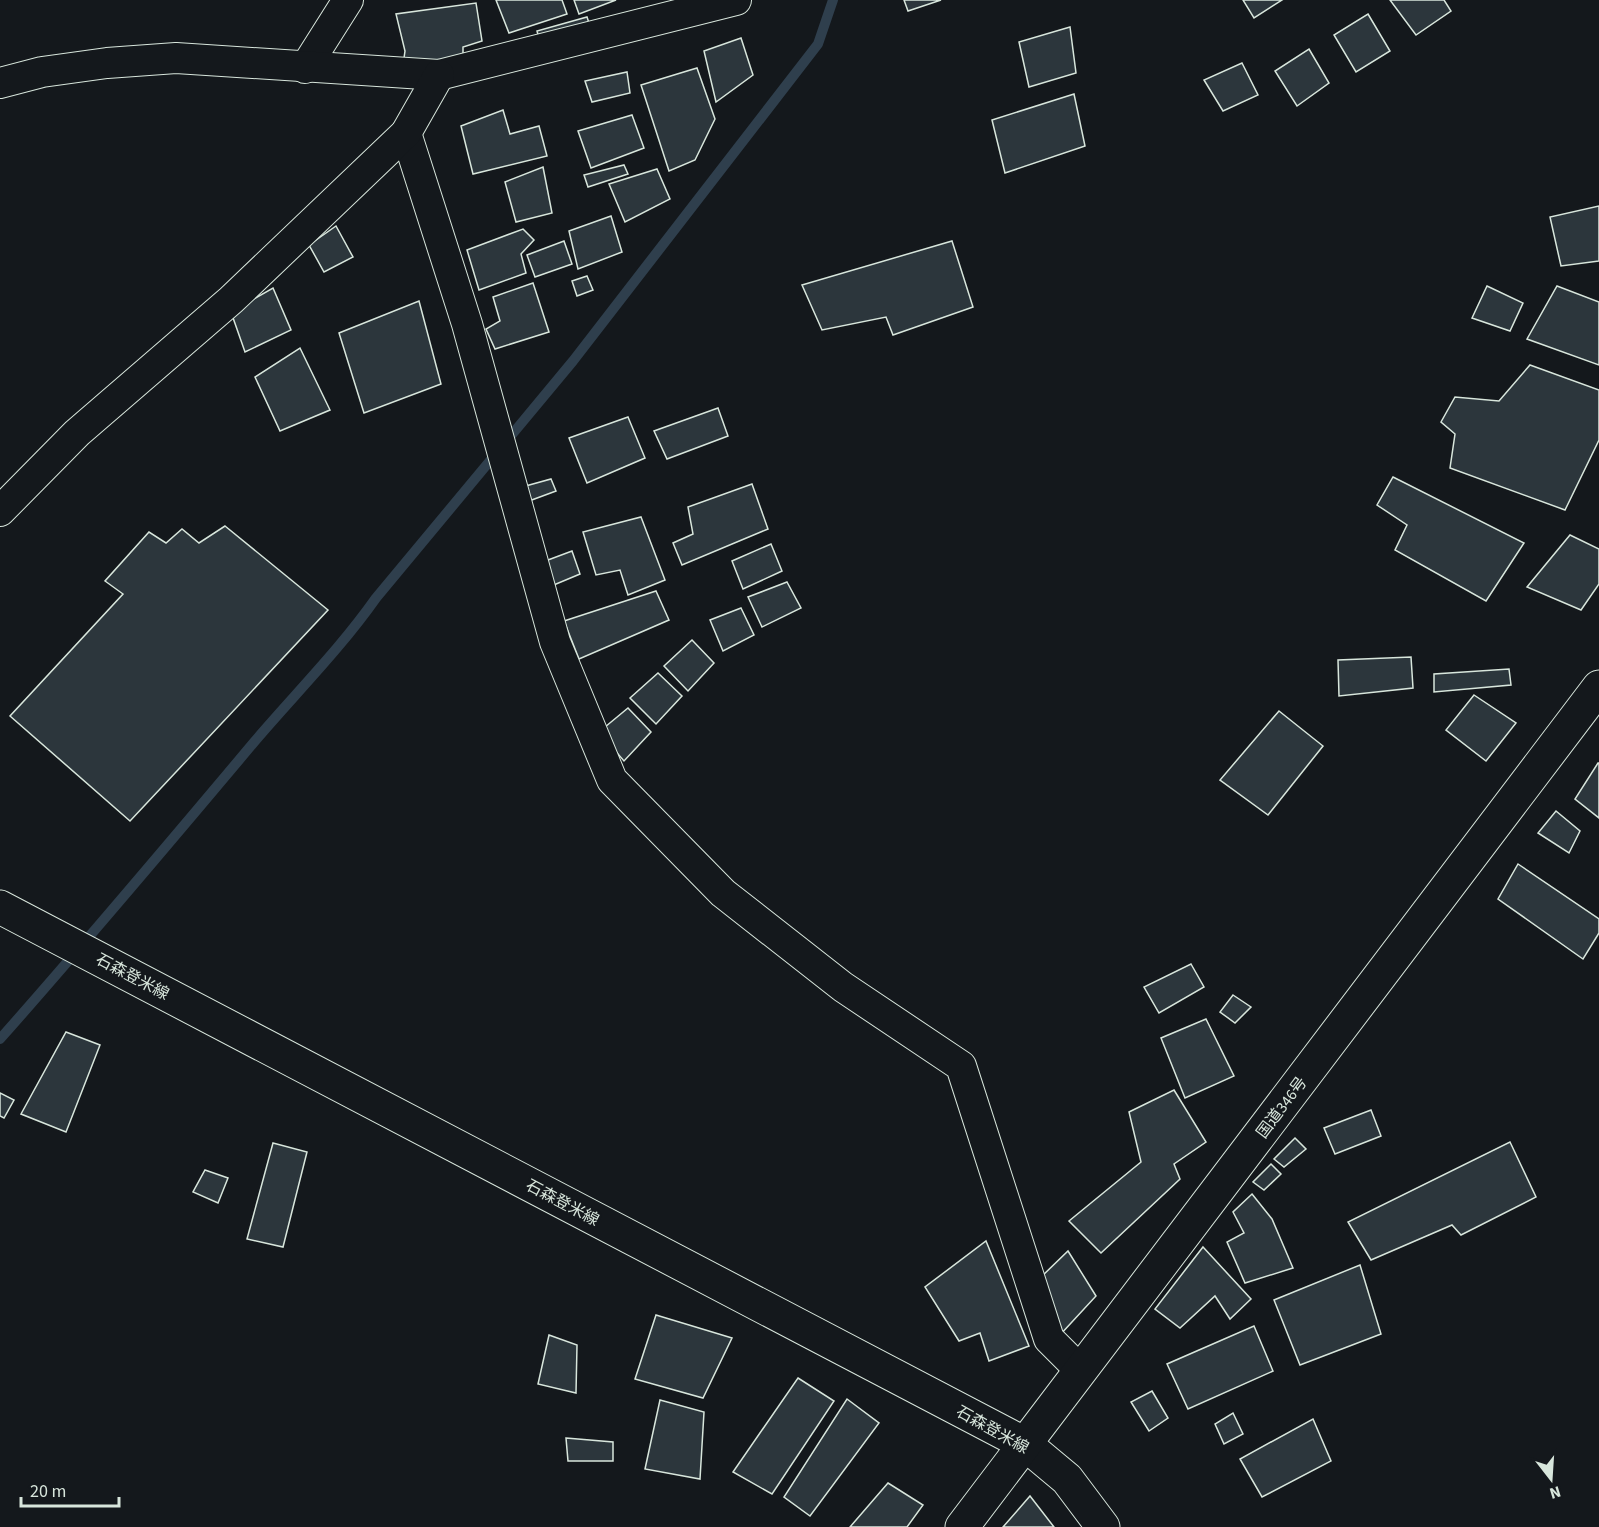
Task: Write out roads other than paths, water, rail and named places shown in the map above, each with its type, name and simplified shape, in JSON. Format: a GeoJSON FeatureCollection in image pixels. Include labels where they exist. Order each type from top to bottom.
{"type":"FeatureCollection","features":[{"type":"Feature","properties":{"kind":"main road","name":"国道346号"},"geometry":{"type":"LineString","coordinates":[[962,1527],[1599,687]]}},
{"type":"Feature","properties":{"kind":"main road","name":"石森登米線"},"geometry":{"type":"LineString","coordinates":[[0,907],[1025,1444],[1067,1479],[1103,1527]]}},
{"type":"Feature","properties":{"kind":"street"},"geometry":{"type":"LineString","coordinates":[[305,68],[348,0]]}},
{"type":"Feature","properties":{"kind":"street"},"geometry":{"type":"LineString","coordinates":[[0,83],[42,72],[107,63],[176,58],[439,75],[736,0]]}},
{"type":"Feature","properties":{"kind":"street"},"geometry":{"type":"LineString","coordinates":[[0,511],[76,434],[231,300],[406,133],[439,75]]}},
{"type":"Feature","properties":{"kind":"street"},"geometry":{"type":"LineString","coordinates":[[406,133],[467,324],[555,642],[612,780],[723,893],[843,987],[961,1066],[1049,1339],[1081,1371]]}},
{"type":"Feature","properties":{"kind":"waterway"},"geometry":{"type":"LineString","coordinates":[[0,1039],[333,653],[573,361],[818,44],[833,0]]}}]}
